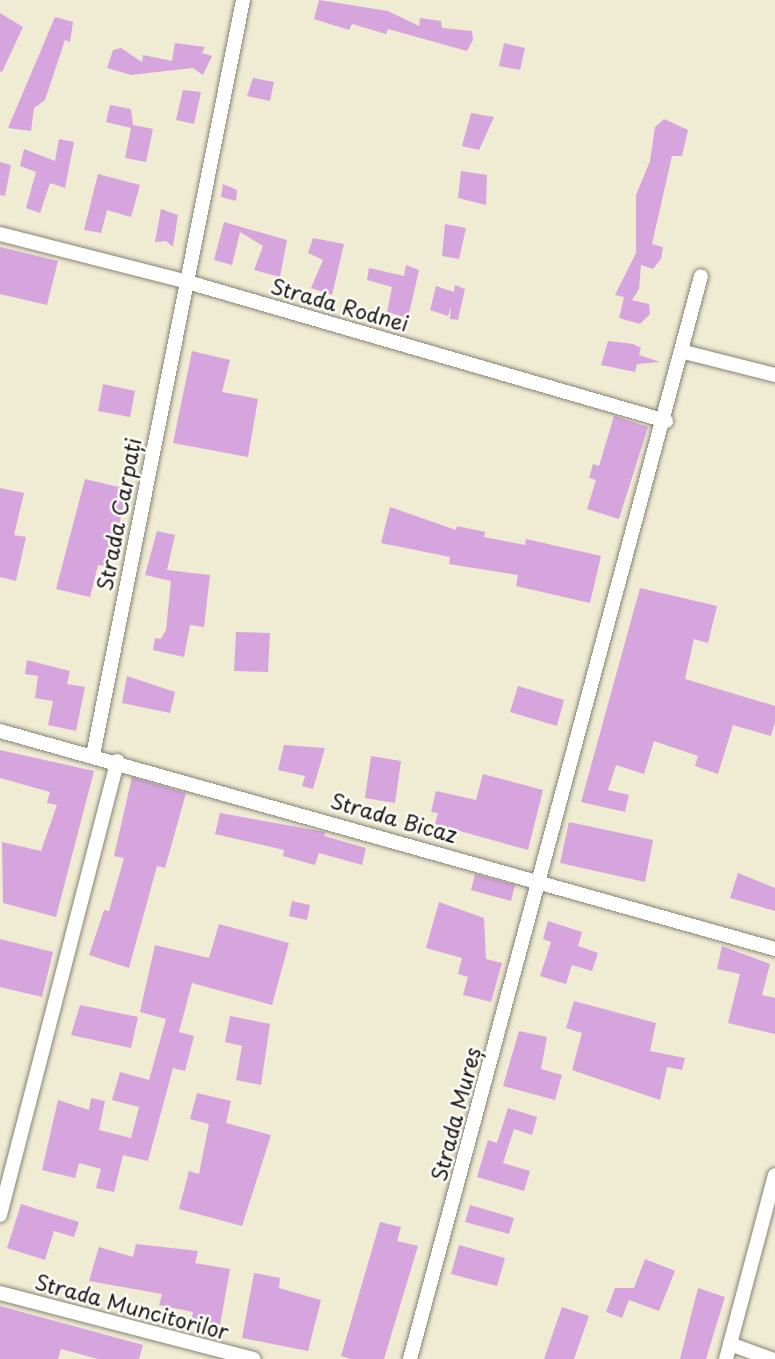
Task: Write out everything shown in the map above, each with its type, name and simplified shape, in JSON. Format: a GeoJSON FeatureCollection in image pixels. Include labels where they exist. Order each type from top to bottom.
{"type":"FeatureCollection","features":[{"type":"Feature","properties":{"kind":"street","name":"Strada Carpați"},"geometry":{"type":"LineString","coordinates":[[93,755],[184,281],[243,0]]}},
{"type":"Feature","properties":{"kind":"street","name":"Strada Rodnei"},"geometry":{"type":"LineString","coordinates":[[0,234],[184,281],[666,421]]}},
{"type":"Feature","properties":{"kind":"street","name":"Strada Mureș"},"geometry":{"type":"LineString","coordinates":[[410,1359],[666,421],[701,276]]}},
{"type":"Feature","properties":{"kind":"street"},"geometry":{"type":"LineString","coordinates":[[684,352],[775,375]]}},
{"type":"Feature","properties":{"kind":"street","name":"Strada Bicaz"},"geometry":{"type":"LineString","coordinates":[[0,731],[117,761],[775,949]]}},
{"type":"Feature","properties":{"kind":"street"},"geometry":{"type":"LineString","coordinates":[[0,1215],[117,761]]}},
{"type":"Feature","properties":{"kind":"street"},"geometry":{"type":"LineString","coordinates":[[726,1359],[774,1185]]}},
{"type":"Feature","properties":{"kind":"street","name":"Strada Muncitorilor"},"geometry":{"type":"LineString","coordinates":[[0,1293],[254,1359]]}},
{"type":"Feature","properties":{"kind":"street"},"geometry":{"type":"LineString","coordinates":[[730,1344],[771,1359]]}},
{"type":"Feature","properties":{"kind":"building"},"geometry":{"type":"Polygon","coordinates":[[[319,0],[388,11],[419,26],[420,18],[441,21],[442,28],[472,31],[473,40],[467,51],[388,29],[386,34],[352,24],[349,30],[314,19],[319,0]]]}},
{"type":"Feature","properties":{"kind":"building"},"geometry":{"type":"Polygon","coordinates":[[[0,13],[23,27],[2,72],[0,71],[0,13]]]}},
{"type":"Feature","properties":{"kind":"building"},"geometry":{"type":"Polygon","coordinates":[[[55,17],[73,22],[70,42],[65,40],[45,100],[34,108],[31,131],[8,128],[55,17]]]}},
{"type":"Feature","properties":{"kind":"building"},"geometry":{"type":"Polygon","coordinates":[[[175,43],[205,47],[202,53],[212,56],[203,75],[193,68],[131,75],[107,68],[113,50],[121,48],[142,62],[143,55],[172,61],[175,43]]]}},
{"type":"Feature","properties":{"kind":"building"},"geometry":{"type":"Polygon","coordinates":[[[504,43],[525,48],[520,70],[499,66],[504,43]]]}},
{"type":"Feature","properties":{"kind":"building"},"geometry":{"type":"Polygon","coordinates":[[[253,78],[274,82],[270,101],[247,96],[253,78]]]}},
{"type":"Feature","properties":{"kind":"building"},"geometry":{"type":"Polygon","coordinates":[[[183,90],[201,92],[194,124],[176,120],[183,90]]]}},
{"type":"Feature","properties":{"kind":"building"},"geometry":{"type":"Polygon","coordinates":[[[110,105],[131,109],[133,125],[153,129],[146,162],[125,158],[131,128],[106,122],[110,105]]]}},
{"type":"Feature","properties":{"kind":"building"},"geometry":{"type":"Polygon","coordinates":[[[471,113],[494,117],[479,150],[462,146],[471,113]]]}},
{"type":"Feature","properties":{"kind":"building"},"geometry":{"type":"Polygon","coordinates":[[[664,119],[688,130],[682,156],[672,156],[652,244],[663,247],[661,259],[653,269],[641,265],[639,289],[632,300],[649,304],[650,314],[640,324],[619,318],[624,297],[615,295],[636,253],[636,195],[650,161],[655,127],[664,119]]]}},
{"type":"Feature","properties":{"kind":"building"},"geometry":{"type":"Polygon","coordinates":[[[59,139],[74,142],[65,188],[50,183],[40,213],[26,208],[36,172],[20,166],[24,149],[55,161],[59,139]]]}},
{"type":"Feature","properties":{"kind":"building"},"geometry":{"type":"Polygon","coordinates":[[[0,162],[11,165],[5,196],[0,195],[0,162]]]}},
{"type":"Feature","properties":{"kind":"building"},"geometry":{"type":"Polygon","coordinates":[[[461,171],[487,175],[486,205],[458,198],[461,171]]]}},
{"type":"Feature","properties":{"kind":"building"},"geometry":{"type":"Polygon","coordinates":[[[98,174],[140,185],[131,217],[107,210],[101,233],[84,230],[98,174]]]}},
{"type":"Feature","properties":{"kind":"building"},"geometry":{"type":"Polygon","coordinates":[[[223,184],[237,190],[236,201],[221,197],[223,184]]]}},
{"type":"Feature","properties":{"kind":"building"},"geometry":{"type":"Polygon","coordinates":[[[161,209],[178,215],[173,247],[166,241],[155,242],[161,209]]]}},
{"type":"Feature","properties":{"kind":"building"},"geometry":{"type":"Polygon","coordinates":[[[224,222],[287,240],[280,277],[254,270],[263,246],[240,232],[232,265],[214,260],[224,222]]]}},
{"type":"Feature","properties":{"kind":"building"},"geometry":{"type":"Polygon","coordinates":[[[445,224],[466,228],[459,259],[442,256],[445,224]]]}},
{"type":"Feature","properties":{"kind":"building"},"geometry":{"type":"Polygon","coordinates":[[[313,238],[344,244],[332,295],[311,288],[323,260],[308,253],[313,238]]]}},
{"type":"Feature","properties":{"kind":"building"},"geometry":{"type":"Polygon","coordinates":[[[0,247],[58,261],[47,305],[0,294],[0,247]]]}},
{"type":"Feature","properties":{"kind":"building"},"geometry":{"type":"Polygon","coordinates":[[[406,265],[419,270],[408,318],[387,312],[392,287],[367,280],[369,268],[404,276],[406,265]]]}},
{"type":"Feature","properties":{"kind":"building"},"geometry":{"type":"Polygon","coordinates":[[[455,285],[465,289],[458,320],[450,319],[451,307],[448,316],[430,310],[436,286],[454,292],[455,285]]]}},
{"type":"Feature","properties":{"kind":"building"},"geometry":{"type":"Polygon","coordinates":[[[608,341],[633,344],[641,348],[639,355],[660,362],[637,364],[635,372],[601,365],[608,341]]]}},
{"type":"Feature","properties":{"kind":"building"},"geometry":{"type":"Polygon","coordinates":[[[192,351],[230,360],[222,392],[258,399],[248,457],[173,443],[192,351]]]}},
{"type":"Feature","properties":{"kind":"building"},"geometry":{"type":"Polygon","coordinates":[[[103,384],[135,391],[130,417],[98,411],[103,384]]]}},
{"type":"Feature","properties":{"kind":"building"},"geometry":{"type":"Polygon","coordinates":[[[614,416],[648,427],[619,519],[587,509],[596,480],[589,478],[593,464],[599,466],[614,416]]]}},
{"type":"Feature","properties":{"kind":"building"},"geometry":{"type":"Polygon","coordinates":[[[85,479],[127,489],[110,567],[98,565],[90,597],[56,589],[85,479]]]}},
{"type":"Feature","properties":{"kind":"building"},"geometry":{"type":"Polygon","coordinates":[[[0,488],[24,493],[14,535],[26,537],[16,581],[0,577],[0,488]]]}},
{"type":"Feature","properties":{"kind":"building"},"geometry":{"type":"Polygon","coordinates":[[[390,507],[456,530],[457,526],[485,532],[484,537],[525,545],[526,539],[601,556],[590,603],[516,586],[518,575],[449,564],[450,557],[381,543],[390,507]]]}},
{"type":"Feature","properties":{"kind":"building"},"geometry":{"type":"Polygon","coordinates":[[[157,531],[175,535],[167,570],[210,575],[204,627],[190,625],[184,657],[153,650],[155,638],[161,639],[166,630],[171,581],[145,575],[157,531]]]}},
{"type":"Feature","properties":{"kind":"building"},"geometry":{"type":"Polygon","coordinates":[[[640,588],[717,606],[708,643],[694,639],[685,679],[775,706],[775,722],[771,736],[733,725],[718,774],[695,766],[698,756],[654,741],[644,774],[616,765],[608,790],[629,795],[625,812],[581,802],[640,588]]]}},
{"type":"Feature","properties":{"kind":"building"},"geometry":{"type":"Polygon","coordinates":[[[236,632],[270,633],[268,672],[234,671],[236,632]]]}},
{"type":"Feature","properties":{"kind":"building"},"geometry":{"type":"Polygon","coordinates":[[[27,660],[70,671],[67,684],[85,687],[76,731],[48,725],[53,701],[35,698],[38,676],[25,674],[27,660]]]}},
{"type":"Feature","properties":{"kind":"building"},"geometry":{"type":"Polygon","coordinates":[[[127,676],[175,692],[170,713],[122,703],[127,676]]]}},
{"type":"Feature","properties":{"kind":"building"},"geometry":{"type":"Polygon","coordinates":[[[518,686],[564,700],[557,726],[510,712],[518,686]]]}},
{"type":"Feature","properties":{"kind":"building"},"geometry":{"type":"Polygon","coordinates":[[[284,745],[325,748],[313,789],[302,786],[305,776],[278,770],[284,745]]]}},
{"type":"Feature","properties":{"kind":"building"},"geometry":{"type":"Polygon","coordinates":[[[0,750],[94,771],[56,917],[3,903],[2,842],[41,851],[57,805],[47,803],[50,792],[0,778],[0,750]]]}},
{"type":"Feature","properties":{"kind":"building"},"geometry":{"type":"Polygon","coordinates":[[[371,756],[401,761],[395,803],[365,798],[371,756]]]}},
{"type":"Feature","properties":{"kind":"building"},"geometry":{"type":"Polygon","coordinates":[[[483,774],[543,790],[528,850],[435,824],[438,813],[431,812],[436,791],[476,800],[483,774]]]}},
{"type":"Feature","properties":{"kind":"building"},"geometry":{"type":"Polygon","coordinates":[[[132,777],[186,793],[165,868],[157,866],[129,968],[89,955],[104,910],[109,911],[124,858],[114,856],[132,777]]]}},
{"type":"Feature","properties":{"kind":"building"},"geometry":{"type":"Polygon","coordinates":[[[220,813],[325,832],[324,836],[366,848],[362,865],[319,853],[315,865],[283,856],[284,850],[215,834],[220,813]]]}},
{"type":"Feature","properties":{"kind":"building"},"geometry":{"type":"Polygon","coordinates":[[[569,822],[653,840],[645,882],[560,863],[569,822]]]}},
{"type":"Feature","properties":{"kind":"building"},"geometry":{"type":"Polygon","coordinates":[[[738,873],[775,888],[775,911],[730,898],[738,873]]]}},
{"type":"Feature","properties":{"kind":"building"},"geometry":{"type":"Polygon","coordinates":[[[475,874],[515,885],[511,901],[471,890],[475,874]]]}},
{"type":"Feature","properties":{"kind":"building"},"geometry":{"type":"Polygon","coordinates":[[[292,901],[310,905],[307,920],[289,916],[292,901]]]}},
{"type":"Feature","properties":{"kind":"building"},"geometry":{"type":"Polygon","coordinates":[[[439,902],[484,918],[486,959],[502,963],[491,1002],[463,995],[468,977],[458,974],[462,958],[426,948],[439,902]]]}},
{"type":"Feature","properties":{"kind":"building"},"geometry":{"type":"Polygon","coordinates":[[[548,921],[582,932],[578,946],[598,953],[592,971],[572,965],[566,984],[540,976],[551,942],[543,939],[548,921]]]}},
{"type":"Feature","properties":{"kind":"building"},"geometry":{"type":"Polygon","coordinates":[[[219,924],[289,943],[272,1005],[192,983],[179,1032],[194,1036],[185,1071],[173,1068],[148,1161],[123,1155],[114,1192],[96,1188],[101,1169],[79,1163],[75,1178],[42,1170],[58,1100],[89,1110],[91,1098],[105,1101],[99,1130],[131,1138],[139,1107],[112,1100],[120,1072],[149,1080],[166,1019],[140,1012],[155,945],[209,958],[219,924]]]}},
{"type":"Feature","properties":{"kind":"building"},"geometry":{"type":"Polygon","coordinates":[[[0,939],[53,952],[42,997],[0,987],[0,939]]]}},
{"type":"Feature","properties":{"kind":"building"},"geometry":{"type":"Polygon","coordinates":[[[722,946],[770,964],[762,995],[775,998],[775,1034],[728,1023],[740,974],[717,969],[722,946]]]}},
{"type":"Feature","properties":{"kind":"building"},"geometry":{"type":"Polygon","coordinates":[[[574,1001],[656,1023],[650,1051],[685,1058],[682,1070],[667,1067],[660,1100],[572,1070],[582,1033],[566,1028],[574,1001]]]}},
{"type":"Feature","properties":{"kind":"building"},"geometry":{"type":"Polygon","coordinates":[[[80,1005],[138,1017],[131,1048],[71,1035],[80,1005]]]}},
{"type":"Feature","properties":{"kind":"building"},"geometry":{"type":"Polygon","coordinates":[[[230,1016],[270,1024],[261,1085],[236,1080],[242,1046],[225,1042],[230,1016]]]}},
{"type":"Feature","properties":{"kind":"building"},"geometry":{"type":"Polygon","coordinates":[[[519,1031],[547,1037],[541,1069],[562,1075],[555,1100],[503,1086],[519,1031]]]}},
{"type":"Feature","properties":{"kind":"building"},"geometry":{"type":"Polygon","coordinates":[[[197,1093],[231,1101],[226,1123],[271,1135],[242,1226],[179,1209],[189,1171],[199,1174],[209,1124],[190,1119],[197,1093]]]}},
{"type":"Feature","properties":{"kind":"building"},"geometry":{"type":"Polygon","coordinates":[[[508,1108],[537,1117],[532,1135],[514,1129],[503,1163],[530,1171],[524,1191],[477,1177],[488,1140],[497,1143],[508,1108]]]}},
{"type":"Feature","properties":{"kind":"building"},"geometry":{"type":"Polygon","coordinates":[[[21,1204],[79,1222],[74,1237],[54,1231],[45,1260],[7,1248],[21,1204]]]}},
{"type":"Feature","properties":{"kind":"building"},"geometry":{"type":"Polygon","coordinates":[[[470,1205],[514,1218],[509,1234],[465,1222],[470,1205]]]}},
{"type":"Feature","properties":{"kind":"building"},"geometry":{"type":"Polygon","coordinates":[[[380,1222],[401,1227],[397,1241],[418,1246],[384,1359],[351,1359],[341,1356],[380,1222]]]}},
{"type":"Feature","properties":{"kind":"building"},"geometry":{"type":"Polygon","coordinates":[[[136,1244],[198,1251],[195,1263],[230,1269],[220,1325],[191,1320],[193,1312],[159,1305],[162,1294],[89,1281],[99,1247],[133,1257],[136,1244]]]}},
{"type":"Feature","properties":{"kind":"building"},"geometry":{"type":"Polygon","coordinates":[[[459,1245],[505,1258],[497,1286],[451,1274],[459,1245]]]}},
{"type":"Feature","properties":{"kind":"building"},"geometry":{"type":"Polygon","coordinates":[[[645,1259],[675,1271],[659,1311],[629,1300],[622,1318],[606,1312],[615,1288],[634,1288],[645,1259]]]}},
{"type":"Feature","properties":{"kind":"building"},"geometry":{"type":"Polygon","coordinates":[[[254,1273],[280,1278],[279,1288],[321,1300],[308,1351],[242,1338],[254,1273]]]}},
{"type":"Feature","properties":{"kind":"building"},"geometry":{"type":"Polygon","coordinates":[[[698,1288],[725,1297],[706,1359],[680,1359],[698,1288]]]}},
{"type":"Feature","properties":{"kind":"building"},"geometry":{"type":"Polygon","coordinates":[[[0,1306],[143,1345],[139,1359],[98,1359],[61,1349],[58,1359],[0,1359],[0,1306]]]}},
{"type":"Feature","properties":{"kind":"building"},"geometry":{"type":"Polygon","coordinates":[[[562,1307],[589,1316],[574,1359],[544,1359],[562,1307]]]}}]}
